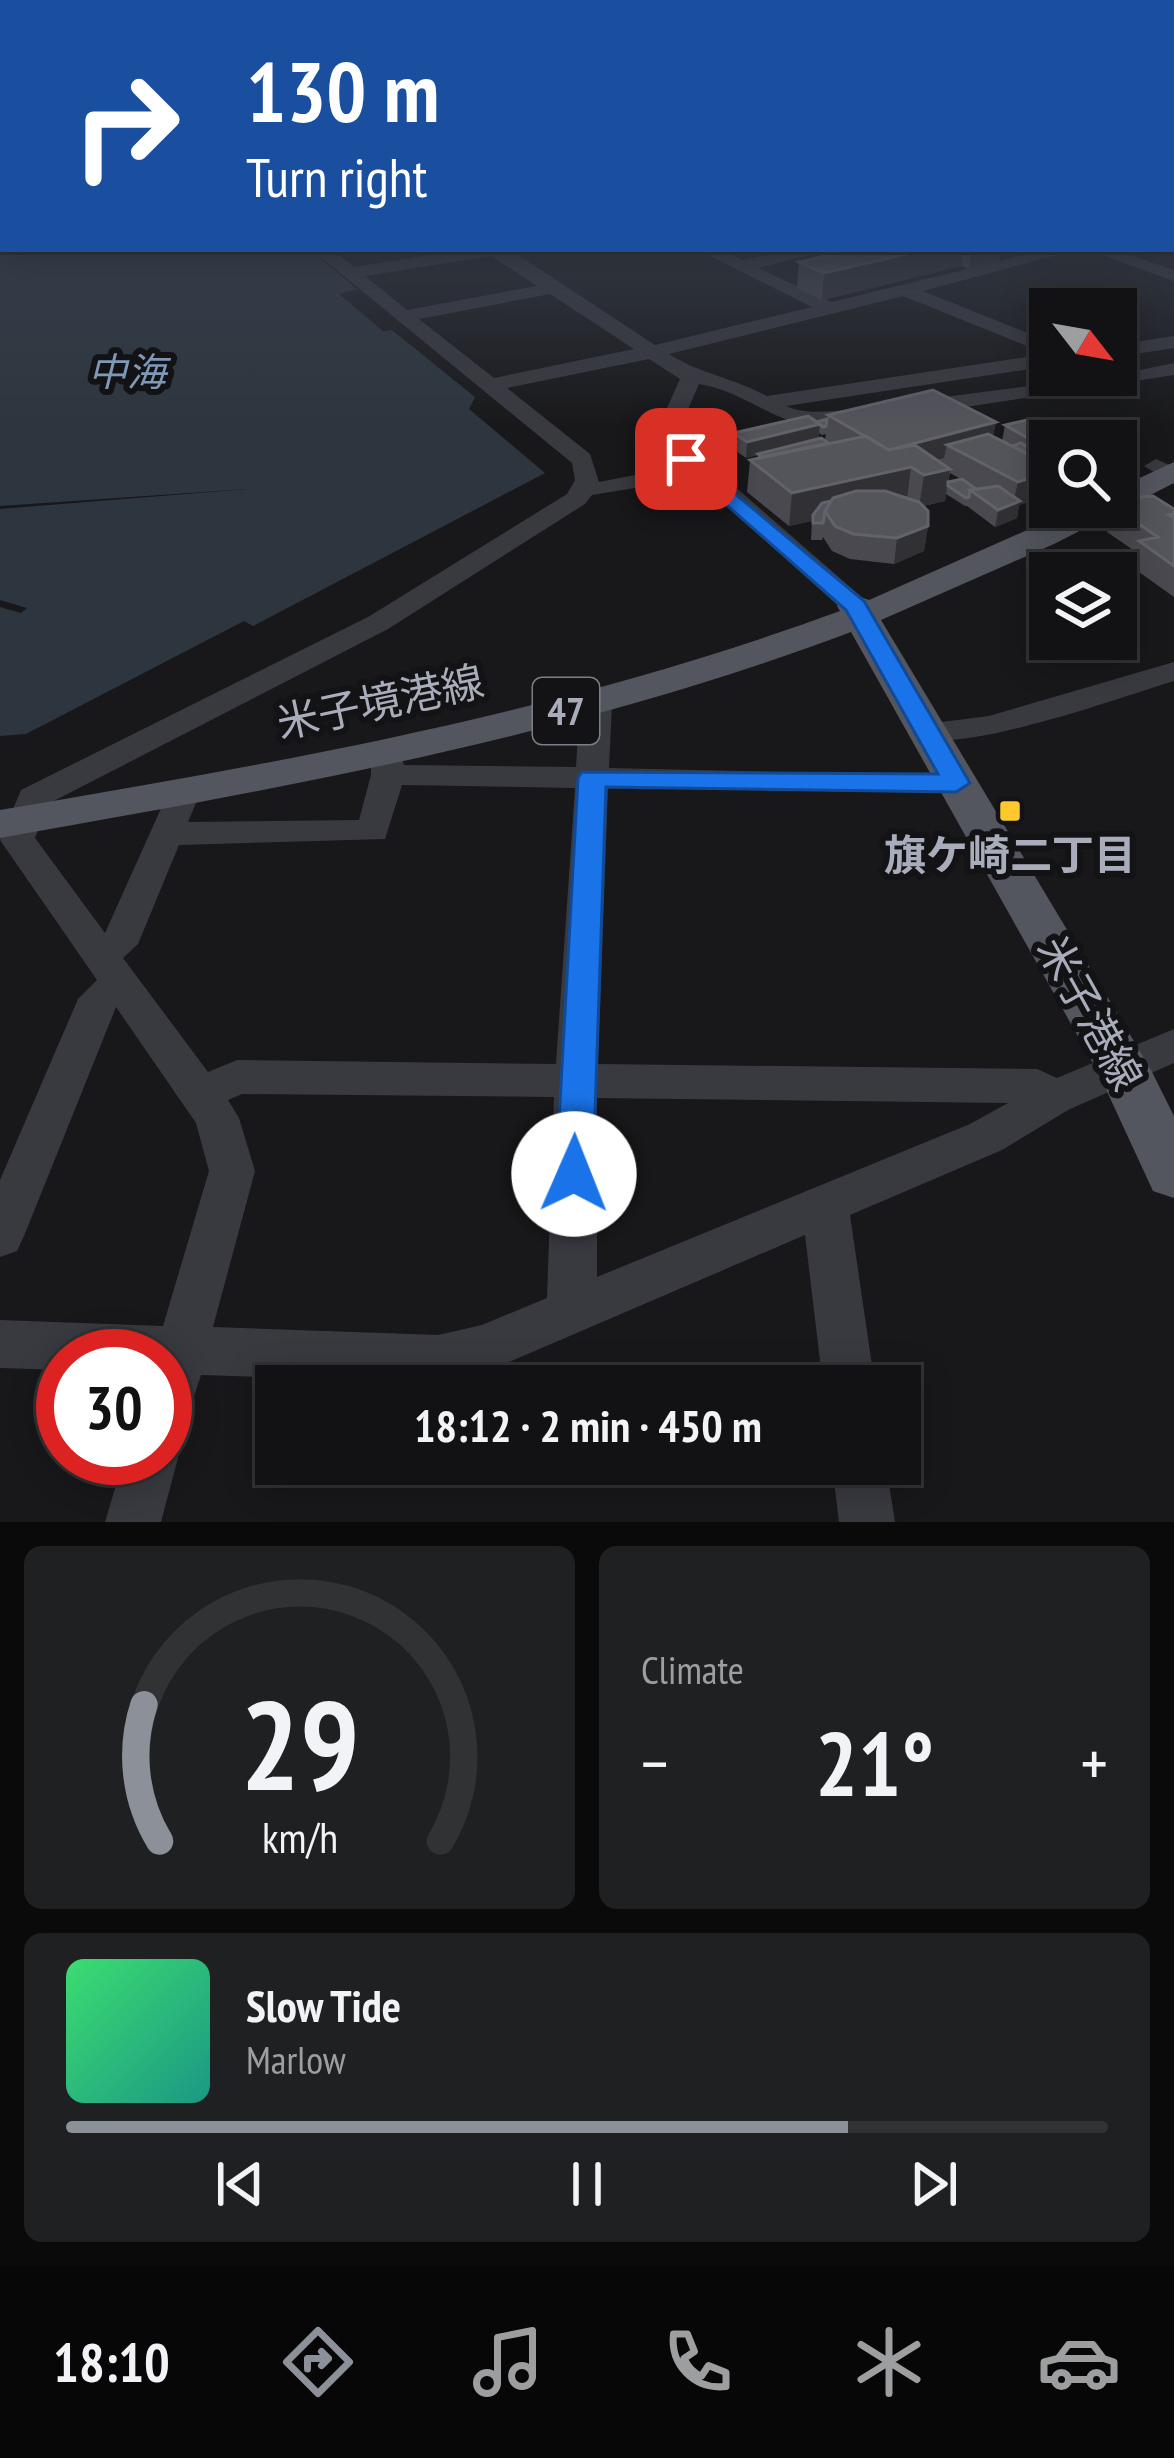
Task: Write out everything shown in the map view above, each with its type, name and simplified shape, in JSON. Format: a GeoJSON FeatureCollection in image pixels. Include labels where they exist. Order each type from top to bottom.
{"type":"FeatureCollection","features":[{"type":"Feature","properties":{"kind":"main road"},"geometry":{"type":"LineString","coordinates":[[1137,479],[1169,469]]}},
{"type":"Feature","properties":{"kind":"main road"},"geometry":{"type":"LineString","coordinates":[[1137,488],[1169,469]]}},
{"type":"Feature","properties":{"kind":"main road","name":"米子境港線"},"geometry":{"type":"LineString","coordinates":[[12,817],[381,739],[674,666],[859,612],[1031,528]]}},
{"type":"Feature","properties":{"kind":"main road","name":"米子境港線"},"geometry":{"type":"LineString","coordinates":[[12,817],[387,763],[596,704],[859,612],[1055,528]]}},
{"type":"Feature","properties":{"kind":"main road","name":"米子港線"},"geometry":{"type":"LineString","coordinates":[[859,612],[1123,1068],[1174,1174]]}},
{"type":"Feature","properties":{"kind":"street"},"geometry":{"type":"LineString","coordinates":[[187,1329],[232,1171],[217,1118],[17,838],[12,817],[33,798],[435,591],[560,510],[587,487],[590,472],[582,459],[368,286]]}},
{"type":"Feature","properties":{"kind":"street"},"geometry":{"type":"LineString","coordinates":[[551,286],[691,377],[730,382],[788,416],[821,422],[1174,369]]}},
{"type":"Feature","properties":{"kind":"street"},"geometry":{"type":"LineString","coordinates":[[782,286],[829,308]]}},
{"type":"Feature","properties":{"kind":"street"},"geometry":{"type":"LineString","coordinates":[[490,385],[657,351],[921,286]]}},
{"type":"Feature","properties":{"kind":"street"},"geometry":{"type":"LineString","coordinates":[[404,316],[554,288]]}},
{"type":"Feature","properties":{"kind":"street"},"geometry":{"type":"LineString","coordinates":[[905,290],[1029,340]]}},
{"type":"Feature","properties":{"kind":"street"},"geometry":{"type":"LineString","coordinates":[[1137,348],[1174,343]]}},
{"type":"Feature","properties":{"kind":"street"},"geometry":{"type":"LineString","coordinates":[[767,402],[1029,363]]}},
{"type":"Feature","properties":{"kind":"street"},"geometry":{"type":"LineString","coordinates":[[691,377],[669,428],[675,447],[859,612]]}},
{"type":"Feature","properties":{"kind":"street"},"geometry":{"type":"LineString","coordinates":[[587,487],[600,489],[699,470]]}},
{"type":"Feature","properties":{"kind":"street"},"geometry":{"type":"LineString","coordinates":[[928,732],[992,725],[1174,671]]}},
{"type":"Feature","properties":{"kind":"street"},"geometry":{"type":"LineString","coordinates":[[572,1311],[576,1083],[596,704]]}},
{"type":"Feature","properties":{"kind":"street"},"geometry":{"type":"LineString","coordinates":[[165,834],[373,831],[387,763],[592,778],[956,783]]}},
{"type":"Feature","properties":{"kind":"street"},"geometry":{"type":"LineString","coordinates":[[0,1236],[184,791]]}},
{"type":"Feature","properties":{"kind":"street"},"geometry":{"type":"LineString","coordinates":[[192,1348],[439,1359],[520,1336],[986,1137],[1053,1098],[1174,1045]]}},
{"type":"Feature","properties":{"kind":"street"},"geometry":{"type":"LineString","coordinates":[[200,1094],[237,1077],[1037,1086],[1053,1098]]}},
{"type":"Feature","properties":{"kind":"street"},"geometry":{"type":"LineString","coordinates":[[825,1206],[846,1365]]}},
{"type":"Feature","properties":{"kind":"street"},"geometry":{"type":"LineString","coordinates":[[0,1344],[36,1345]]}},
{"type":"Feature","properties":{"kind":"street"},"geometry":{"type":"LineString","coordinates":[[134,1522],[144,1485]]}},
{"type":"Feature","properties":{"kind":"street"},"geometry":{"type":"LineString","coordinates":[[863,1485],[867,1522]]}},
{"type":"Feature","properties":{"kind":"water","name":"中海"},"geometry":{"type":"Polygon","coordinates":[[[0,286],[353,286],[357,289],[339,294],[475,397],[469,409],[545,473],[253,626],[244,621],[26,734],[0,736],[0,607],[21,613],[27,608],[0,600],[0,509],[248,489],[0,506],[0,286]]]}},
{"type":"Feature","properties":{"kind":"building"},"geometry":{"type":"Polygon","coordinates":[[[933,390],[996,422],[889,450],[828,415],[933,390]]]}},
{"type":"Feature","properties":{"kind":"building"},"geometry":{"type":"Polygon","coordinates":[[[808,416],[820,424],[747,442],[734,433],[808,416]]]}},
{"type":"Feature","properties":{"kind":"building"},"geometry":{"type":"Polygon","coordinates":[[[1031,419],[1033,420],[1029,420],[1029,439],[1005,425],[1031,419]]]}},
{"type":"Feature","properties":{"kind":"building"},"geometry":{"type":"Polygon","coordinates":[[[988,434],[1029,454],[1029,479],[1018,482],[947,445],[988,434]]]}},
{"type":"Feature","properties":{"kind":"building"},"geometry":{"type":"Polygon","coordinates":[[[866,436],[889,450],[915,445],[950,469],[924,475],[911,467],[792,493],[750,460],[866,436]]]}},
{"type":"Feature","properties":{"kind":"building"},"geometry":{"type":"Polygon","coordinates":[[[821,438],[829,443],[758,454],[821,438]]]}},
{"type":"Feature","properties":{"kind":"building"},"geometry":{"type":"Polygon","coordinates":[[[1021,443],[1029,448],[1029,455],[1012,446],[1021,443]]]}},
{"type":"Feature","properties":{"kind":"building"},"geometry":{"type":"Polygon","coordinates":[[[962,479],[976,489],[966,498],[948,486],[962,479]]]}},
{"type":"Feature","properties":{"kind":"building"},"geometry":{"type":"Polygon","coordinates":[[[998,486],[1020,501],[998,510],[970,490],[998,486]]]}},
{"type":"Feature","properties":{"kind":"building"},"geometry":{"type":"Polygon","coordinates":[[[856,491],[885,491],[919,502],[928,511],[928,526],[897,538],[853,534],[835,526],[825,511],[833,498],[856,491]]]}},
{"type":"Feature","properties":{"kind":"building"},"geometry":{"type":"Polygon","coordinates":[[[1153,496],[1174,509],[1169,515],[1174,518],[1174,566],[1139,541],[1158,537],[1137,523],[1137,497],[1153,496]]]}},
{"type":"Feature","properties":{"kind":"building"},"geometry":{"type":"Polygon","coordinates":[[[831,501],[823,523],[813,523],[822,503],[831,501]]]}},
{"type":"Feature","properties":{"kind":"place","name":"旗ケ崎二丁目"},"geometry":{"type":"Point","coordinates":[1010,811]}},
{"type":"Feature","properties":{"kind":"route"},"geometry":{"type":"LineString","coordinates":[[574,1174],[592,778],[956,783],[855,606],[686,459]]}}]}
